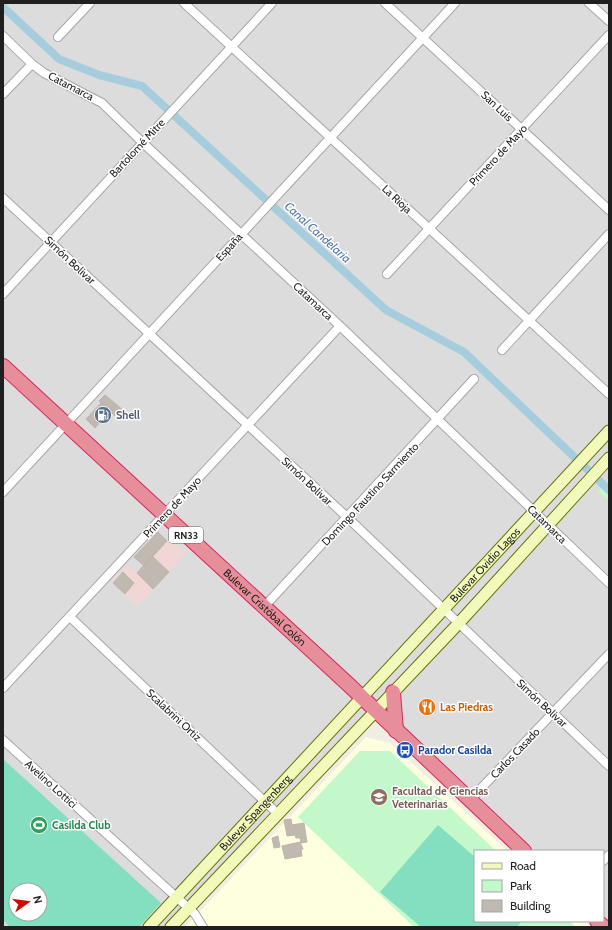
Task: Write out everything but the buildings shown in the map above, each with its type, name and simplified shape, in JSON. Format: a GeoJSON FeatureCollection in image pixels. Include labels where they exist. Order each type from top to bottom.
{"type":"FeatureCollection","features":[{"type":"Feature","properties":{"kind":"highway","name":"Bulevar Cristóbal Colón"},"geometry":{"type":"LineString","coordinates":[[3,366],[65,425],[264,607],[523,850]]}},
{"type":"Feature","properties":{"kind":"highway"},"geometry":{"type":"LineString","coordinates":[[393,692],[396,731]]}},
{"type":"Feature","properties":{"kind":"main road","name":"Bulevar Ovidio Lagos"},"geometry":{"type":"LineString","coordinates":[[361,698],[609,432]]}},
{"type":"Feature","properties":{"kind":"main road","name":"Bulevar Ovidio Lagos"},"geometry":{"type":"LineString","coordinates":[[376,712],[607,460]]}},
{"type":"Feature","properties":{"kind":"main road","name":"Bulevar Spangenberg"},"geometry":{"type":"LineString","coordinates":[[149,927],[361,698]]}},
{"type":"Feature","properties":{"kind":"main road","name":"Bulevar Spangenberg"},"geometry":{"type":"LineString","coordinates":[[171,927],[376,712]]}},
{"type":"Feature","properties":{"kind":"street"},"geometry":{"type":"LineString","coordinates":[[58,37],[90,3]]}},
{"type":"Feature","properties":{"kind":"street","name":"La Rioja"},"geometry":{"type":"LineString","coordinates":[[184,3],[609,394]]}},
{"type":"Feature","properties":{"kind":"street","name":"Bartolomé Mitre"},"geometry":{"type":"LineString","coordinates":[[3,294],[160,122],[272,3]]}},
{"type":"Feature","properties":{"kind":"street","name":"San Luis"},"geometry":{"type":"LineString","coordinates":[[385,3],[609,210]]}},
{"type":"Feature","properties":{"kind":"street","name":"España"},"geometry":{"type":"LineString","coordinates":[[3,492],[150,334],[283,187],[455,3]]}},
{"type":"Feature","properties":{"kind":"street"},"geometry":{"type":"LineString","coordinates":[[589,3],[609,21]]}},
{"type":"Feature","properties":{"kind":"street","name":"Primero de Mayo"},"geometry":{"type":"LineString","coordinates":[[387,274],[609,35]]}},
{"type":"Feature","properties":{"kind":"street","name":"Catamarca"},"geometry":{"type":"LineString","coordinates":[[3,36],[32,64],[44,73],[96,98],[340,326],[609,583]]}},
{"type":"Feature","properties":{"kind":"street"},"geometry":{"type":"LineString","coordinates":[[3,94],[32,64]]}},
{"type":"Feature","properties":{"kind":"street","name":"Simón Bolivar"},"geometry":{"type":"LineString","coordinates":[[3,198],[348,518],[443,610],[609,766]]}},
{"type":"Feature","properties":{"kind":"street"},"geometry":{"type":"LineString","coordinates":[[502,350],[609,234]]}},
{"type":"Feature","properties":{"kind":"street","name":"Primero de Mayo"},"geometry":{"type":"LineString","coordinates":[[3,688],[340,326]]}},
{"type":"Feature","properties":{"kind":"street","name":"Domingo Faustino Sarmiento"},"geometry":{"type":"LineString","coordinates":[[264,607],[348,518],[474,379]]}},
{"type":"Feature","properties":{"kind":"street","name":"Scalabrini Ortiz"},"geometry":{"type":"LineString","coordinates":[[70,616],[278,814]]}},
{"type":"Feature","properties":{"kind":"street","name":"Carlos Casado"},"geometry":{"type":"LineString","coordinates":[[470,800],[609,654]]}},
{"type":"Feature","properties":{"kind":"street","name":"Avelino Lottici"},"geometry":{"type":"LineString","coordinates":[[3,740],[188,909],[196,914],[204,927]]}},
{"type":"Feature","properties":{"kind":"shaded area"},"geometry":{"type":"Polygon","coordinates":[[[3,3],[609,3],[609,927],[604,922],[604,850],[523,850],[376,712],[171,927],[3,927],[3,3]]]}},
{"type":"Feature","properties":{"kind":"shaded area"},"geometry":{"type":"Polygon","coordinates":[[[169,538],[186,553],[137,606],[111,582],[127,565],[137,573],[169,538]]]}},
{"type":"Feature","properties":{"kind":"shaded area","name":"Facultad de Ciencias Veterinarias"},"geometry":{"type":"Polygon","coordinates":[[[366,737],[390,743],[507,850],[474,850],[474,922],[586,922],[591,927],[185,927],[366,737]]]}},
{"type":"Feature","properties":{"kind":"green space"},"geometry":{"type":"Polygon","coordinates":[[[609,480],[609,501],[598,491],[609,480]]]}},
{"type":"Feature","properties":{"kind":"green space"},"geometry":{"type":"Polygon","coordinates":[[[360,751],[390,751],[495,850],[474,850],[474,922],[570,922],[576,927],[414,927],[298,817],[360,751]]]}},
{"type":"Feature","properties":{"kind":"green space","name":"Casilda Club"},"geometry":{"type":"Polygon","coordinates":[[[3,759],[161,903],[139,927],[10,927],[3,920],[3,759]]]}},
{"type":"Feature","properties":{"kind":"green space"},"geometry":{"type":"Polygon","coordinates":[[[438,825],[474,856],[474,922],[521,922],[517,927],[421,927],[380,892],[438,825]]]}},
{"type":"Feature","properties":{"kind":"waterway","name":"Canal Candelaria"},"geometry":{"type":"LineString","coordinates":[[3,7],[59,59],[99,75],[142,86],[386,310],[464,352],[609,490]]}},
{"type":"Feature","properties":{"kind":"place","name":"Shell"},"geometry":{"type":"Point","coordinates":[103,415]}},
{"type":"Feature","properties":{"kind":"place","name":"Las Piedras"},"geometry":{"type":"Point","coordinates":[427,707]}},
{"type":"Feature","properties":{"kind":"place","name":"Parador Casilda"},"geometry":{"type":"Point","coordinates":[405,750]}},
{"type":"Feature","properties":{"kind":"place","name":"Facultad de Ciencias Veterinarias"},"geometry":{"type":"Point","coordinates":[379,797]}},
{"type":"Feature","properties":{"kind":"place","name":"Casilda Club"},"geometry":{"type":"Point","coordinates":[39,825]}}]}
